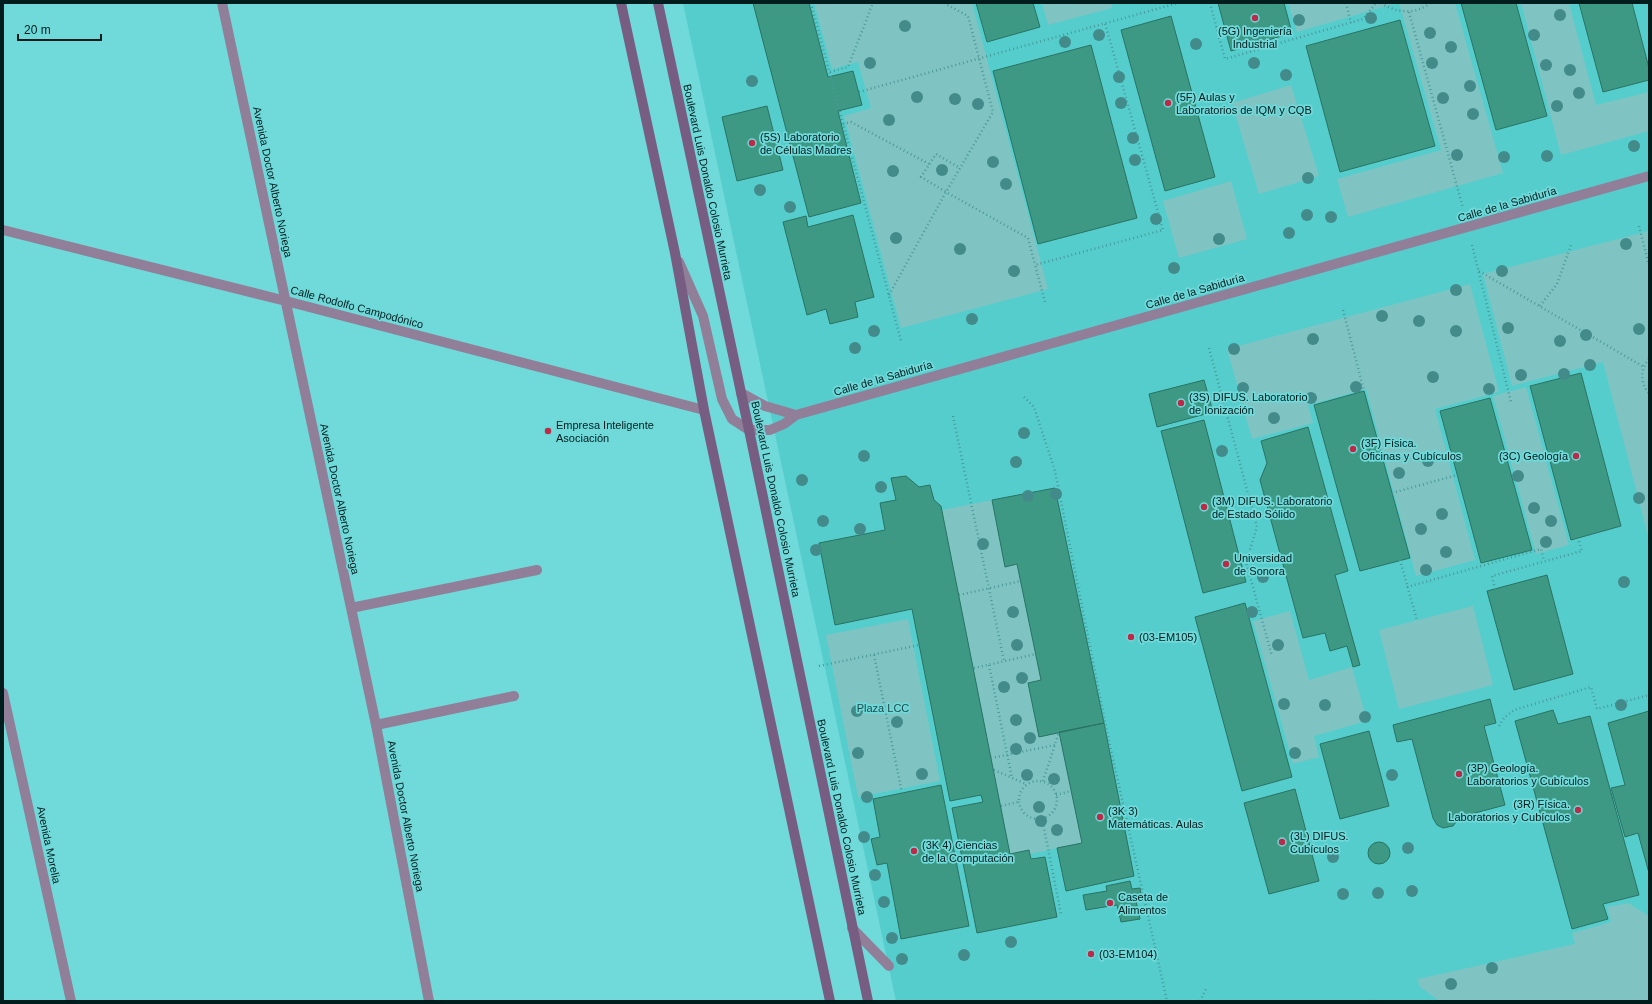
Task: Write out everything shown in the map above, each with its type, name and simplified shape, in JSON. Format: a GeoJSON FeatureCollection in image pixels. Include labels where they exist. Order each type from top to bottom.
{"type":"FeatureCollection","features":[{"type":"Feature","properties":{"kind":"main road"},"geometry":{"type":"LineString","coordinates":[[621,3],[675,253],[704,410],[830,1001]]}},
{"type":"Feature","properties":{"kind":"main road","name":"Boulevard Luis Donaldo Colosio Murrieta"},"geometry":{"type":"LineString","coordinates":[[658,3],[868,1001]]}},
{"type":"Feature","properties":{"kind":"street","name":"Avenida Doctor Alberto Noriega"},"geometry":{"type":"LineString","coordinates":[[222,3],[376,725],[429,1001]]}},
{"type":"Feature","properties":{"kind":"street","name":"Calle de la Sabiduría"},"geometry":{"type":"LineString","coordinates":[[749,430],[770,430],[784,424],[796,415],[1649,176]]}},
{"type":"Feature","properties":{"kind":"street","name":"Calle Rodolfo Campodónico"},"geometry":{"type":"LineString","coordinates":[[3,230],[286,301],[704,410]]}},
{"type":"Feature","properties":{"kind":"street"},"geometry":{"type":"LineString","coordinates":[[675,253],[703,316],[722,399],[732,419],[749,430]]}},
{"type":"Feature","properties":{"kind":"street"},"geometry":{"type":"LineString","coordinates":[[741,394],[765,406],[796,415]]}},
{"type":"Feature","properties":{"kind":"street"},"geometry":{"type":"LineString","coordinates":[[351,608],[537,570]]}},
{"type":"Feature","properties":{"kind":"street","name":"Avenida Morelia"},"geometry":{"type":"LineString","coordinates":[[3,693],[71,1001]]}},
{"type":"Feature","properties":{"kind":"street"},"geometry":{"type":"LineString","coordinates":[[376,725],[514,696]]}},
{"type":"Feature","properties":{"kind":"street"},"geometry":{"type":"LineString","coordinates":[[852,928],[889,966]]}},
{"type":"Feature","properties":{"kind":"path"},"geometry":{"type":"LineString","coordinates":[[811,3],[901,341]]}},
{"type":"Feature","properties":{"kind":"path"},"geometry":{"type":"LineString","coordinates":[[830,72],[848,67],[873,3]]}},
{"type":"Feature","properties":{"kind":"path"},"geometry":{"type":"LineString","coordinates":[[888,295],[993,112],[968,16],[944,3]]}},
{"type":"Feature","properties":{"kind":"path"},"geometry":{"type":"LineString","coordinates":[[859,92],[1178,3]]}},
{"type":"Feature","properties":{"kind":"path"},"geometry":{"type":"LineString","coordinates":[[1210,3],[1225,59],[1363,19],[1376,3]]}},
{"type":"Feature","properties":{"kind":"path"},"geometry":{"type":"LineString","coordinates":[[1346,3],[1351,23]]}},
{"type":"Feature","properties":{"kind":"path"},"geometry":{"type":"LineString","coordinates":[[1380,3],[1398,11],[1409,12],[1430,3]]}},
{"type":"Feature","properties":{"kind":"path"},"geometry":{"type":"LineString","coordinates":[[1409,12],[1459,191]]}},
{"type":"Feature","properties":{"kind":"path"},"geometry":{"type":"LineString","coordinates":[[1035,265],[1164,230],[1105,24]]}},
{"type":"Feature","properties":{"kind":"path"},"geometry":{"type":"LineString","coordinates":[[844,124],[851,122],[929,164]]}},
{"type":"Feature","properties":{"kind":"path"},"geometry":{"type":"LineString","coordinates":[[960,168],[936,154],[921,177],[1028,238],[1045,302]]}},
{"type":"Feature","properties":{"kind":"path"},"geometry":{"type":"LineString","coordinates":[[1638,226],[1649,265]]}},
{"type":"Feature","properties":{"kind":"path"},"geometry":{"type":"LineString","coordinates":[[1540,306],[1557,284],[1571,245]]}},
{"type":"Feature","properties":{"kind":"path"},"geometry":{"type":"LineString","coordinates":[[1511,402],[1479,271],[1644,367]]}},
{"type":"Feature","properties":{"kind":"path"},"geometry":{"type":"LineString","coordinates":[[1343,310],[1364,391]]}},
{"type":"Feature","properties":{"kind":"path"},"geometry":{"type":"LineString","coordinates":[[1209,348],[1257,527],[1246,562],[1272,656]]}},
{"type":"Feature","properties":{"kind":"path"},"geometry":{"type":"LineString","coordinates":[[1649,359],[1644,367],[1642,375],[1643,383],[1649,393]]}},
{"type":"Feature","properties":{"kind":"path"},"geometry":{"type":"LineString","coordinates":[[1024,397],[1034,407],[1054,471],[1106,732],[1167,1001]]}},
{"type":"Feature","properties":{"kind":"path"},"geometry":{"type":"LineString","coordinates":[[953,416],[1004,661]]}},
{"type":"Feature","properties":{"kind":"path"},"geometry":{"type":"LineString","coordinates":[[1392,493],[1457,475]]}},
{"type":"Feature","properties":{"kind":"path"},"geometry":{"type":"LineString","coordinates":[[1495,588],[1492,576],[1582,551],[1578,538]]}},
{"type":"Feature","properties":{"kind":"path"},"geometry":{"type":"LineString","coordinates":[[1407,587],[1541,549],[1544,561]]}},
{"type":"Feature","properties":{"kind":"path"},"geometry":{"type":"LineString","coordinates":[[1400,560],[1417,620]]}},
{"type":"Feature","properties":{"kind":"path"},"geometry":{"type":"LineString","coordinates":[[959,595],[1021,581]]}},
{"type":"Feature","properties":{"kind":"path"},"geometry":{"type":"LineString","coordinates":[[819,666],[919,645]]}},
{"type":"Feature","properties":{"kind":"path"},"geometry":{"type":"LineString","coordinates":[[974,668],[1036,654]]}},
{"type":"Feature","properties":{"kind":"path"},"geometry":{"type":"LineString","coordinates":[[874,655],[902,793]]}},
{"type":"Feature","properties":{"kind":"path"},"geometry":{"type":"LineString","coordinates":[[989,665],[1012,778]]}},
{"type":"Feature","properties":{"kind":"path"},"geometry":{"type":"LineString","coordinates":[[1500,726],[1504,718],[1514,710],[1590,687],[1597,709],[1649,695]]}},
{"type":"Feature","properties":{"kind":"path"},"geometry":{"type":"LineString","coordinates":[[1043,781],[1059,732]]}},
{"type":"Feature","properties":{"kind":"path"},"geometry":{"type":"LineString","coordinates":[[991,758],[1055,745]]}},
{"type":"Feature","properties":{"kind":"path"},"geometry":{"type":"LineString","coordinates":[[994,770],[1026,784]]}},
{"type":"Feature","properties":{"kind":"path"},"geometry":{"type":"LineString","coordinates":[[1038,780],[1043,781],[1054,789],[1056,794],[1054,810],[1042,818],[1037,819],[1027,816],[1018,802],[1020,792],[1026,784],[1038,780]]}},
{"type":"Feature","properties":{"kind":"path"},"geometry":{"type":"LineString","coordinates":[[1056,794],[1071,792]]}},
{"type":"Feature","properties":{"kind":"path"},"geometry":{"type":"LineString","coordinates":[[1001,806],[1018,802]]}},
{"type":"Feature","properties":{"kind":"path"},"geometry":{"type":"LineString","coordinates":[[1042,818],[1061,914]]}},
{"type":"Feature","properties":{"kind":"path"},"geometry":{"type":"LineString","coordinates":[[1200,1001],[1207,987]]}},
{"type":"Feature","properties":{"kind":"path"},"geometry":{"type":"LineString","coordinates":[[1370,1001],[1382,1001]]}},
{"type":"Feature","properties":{"kind":"shaded area","name":"Universidad de Sonora"},"geometry":{"type":"Polygon","coordinates":[[[683,3],[1649,3],[1649,1001],[896,1001],[683,3]]]}},
{"type":"Feature","properties":{"kind":"green space"},"geometry":{"type":"Polygon","coordinates":[[[814,3],[972,3],[1048,289],[901,328],[844,116],[871,108],[858,62],[832,69],[814,3]]]}},
{"type":"Feature","properties":{"kind":"green space"},"geometry":{"type":"Polygon","coordinates":[[[1042,3],[1111,3],[1112,8],[1048,25],[1042,3]]]}},
{"type":"Feature","properties":{"kind":"green space"},"geometry":{"type":"Polygon","coordinates":[[[1288,3],[1397,3],[1297,32],[1288,3]]]}},
{"type":"Feature","properties":{"kind":"green space"},"geometry":{"type":"Polygon","coordinates":[[[1399,3],[1455,3],[1503,173],[1348,217],[1337,179],[1441,150],[1399,3]]]}},
{"type":"Feature","properties":{"kind":"green space"},"geometry":{"type":"Polygon","coordinates":[[[1521,3],[1569,3],[1596,105],[1649,92],[1649,131],[1561,155],[1521,3]]]}},
{"type":"Feature","properties":{"kind":"green space"},"geometry":{"type":"Polygon","coordinates":[[[1291,85],[1319,176],[1259,194],[1232,103],[1291,85]]]}},
{"type":"Feature","properties":{"kind":"green space"},"geometry":{"type":"Polygon","coordinates":[[[1231,181],[1247,239],[1179,258],[1163,201],[1231,181]]]}},
{"type":"Feature","properties":{"kind":"green space"},"geometry":{"type":"Polygon","coordinates":[[[1649,231],[1649,540],[1603,362],[1512,386],[1483,274],[1649,231]]]}},
{"type":"Feature","properties":{"kind":"green space"},"geometry":{"type":"Polygon","coordinates":[[[1470,284],[1499,392],[1435,409],[1475,560],[1416,576],[1366,389],[1308,405],[1313,423],[1252,439],[1227,349],[1470,284]]]}},
{"type":"Feature","properties":{"kind":"green space"},"geometry":{"type":"Polygon","coordinates":[[[1526,387],[1569,545],[1536,554],[1493,396],[1526,387]]]}},
{"type":"Feature","properties":{"kind":"green space"},"geometry":{"type":"Polygon","coordinates":[[[992,500],[1005,566],[1017,564],[1041,680],[1028,683],[1039,737],[1059,732],[1082,843],[1030,854],[1029,850],[1010,854],[942,510],[992,500]]]}},
{"type":"Feature","properties":{"kind":"green space"},"geometry":{"type":"Polygon","coordinates":[[[1473,606],[1493,685],[1399,709],[1379,630],[1473,606]]]}},
{"type":"Feature","properties":{"kind":"green space"},"geometry":{"type":"Polygon","coordinates":[[[1290,611],[1309,680],[1352,667],[1367,721],[1314,736],[1319,757],[1293,764],[1253,621],[1290,611]]]}},
{"type":"Feature","properties":{"kind":"green space","name":"Plaza LCC"},"geometry":{"type":"Polygon","coordinates":[[[908,619],[940,781],[858,797],[826,635],[908,619]]]}},
{"type":"Feature","properties":{"kind":"green space"},"geometry":{"type":"Polygon","coordinates":[[[1628,903],[1649,916],[1649,1001],[1439,1001],[1419,986],[1418,979],[1575,944],[1572,933],[1611,922],[1607,907],[1628,903]]]}},
{"type":"Feature","properties":{"kind":"building"},"geometry":{"type":"Polygon","coordinates":[[[753,3],[809,3],[828,77],[853,71],[862,105],[838,111],[861,203],[809,217],[753,3]]]}},
{"type":"Feature","properties":{"kind":"building"},"geometry":{"type":"Polygon","coordinates":[[[976,3],[1033,3],[1040,27],[987,42],[976,3]]]}},
{"type":"Feature","properties":{"kind":"building","name":"(5G) Ingeniería Industrial"},"geometry":{"type":"Polygon","coordinates":[[[1218,3],[1284,3],[1292,33],[1231,51],[1218,3]]]}},
{"type":"Feature","properties":{"kind":"building"},"geometry":{"type":"Polygon","coordinates":[[[1461,3],[1516,3],[1547,116],[1496,130],[1461,3]]]}},
{"type":"Feature","properties":{"kind":"building"},"geometry":{"type":"Polygon","coordinates":[[[1579,3],[1632,3],[1649,68],[1649,80],[1603,92],[1579,3]]]}},
{"type":"Feature","properties":{"kind":"building","name":"(5F) Aulas y Laboratorios de IQM y CQB"},"geometry":{"type":"Polygon","coordinates":[[[1171,16],[1215,177],[1165,191],[1121,30],[1171,16]]]}},
{"type":"Feature","properties":{"kind":"building"},"geometry":{"type":"Polygon","coordinates":[[[1400,20],[1435,146],[1340,172],[1306,46],[1400,20]]]}},
{"type":"Feature","properties":{"kind":"building"},"geometry":{"type":"Polygon","coordinates":[[[1091,45],[1137,218],[1038,244],[993,71],[1091,45]]]}},
{"type":"Feature","properties":{"kind":"building","name":"(5S) Laboratorio de Células Madres"},"geometry":{"type":"Polygon","coordinates":[[[767,106],[783,170],[737,181],[722,117],[767,106]]]}},
{"type":"Feature","properties":{"kind":"building"},"geometry":{"type":"Polygon","coordinates":[[[853,215],[874,297],[855,302],[858,317],[830,324],[826,309],[807,315],[783,222],[806,216],[808,227],[853,215]]]}},
{"type":"Feature","properties":{"kind":"building","name":"(3C) Geología"},"geometry":{"type":"Polygon","coordinates":[[[1581,373],[1621,526],[1571,540],[1530,386],[1581,373]]]}},
{"type":"Feature","properties":{"kind":"building","name":"(3S) DIFUS. Laboratorio de Ionización"},"geometry":{"type":"Polygon","coordinates":[[[1204,380],[1213,412],[1157,427],[1149,394],[1204,380]]]}},
{"type":"Feature","properties":{"kind":"building","name":"(3F) Física. Oficinas y Cubículos"},"geometry":{"type":"Polygon","coordinates":[[[1364,391],[1410,558],[1360,571],[1314,405],[1364,391]]]}},
{"type":"Feature","properties":{"kind":"building"},"geometry":{"type":"Polygon","coordinates":[[[1490,398],[1532,550],[1481,563],[1440,411],[1490,398]]]}},
{"type":"Feature","properties":{"kind":"building","name":"(3M) DIFUS. Laboratorio de Estado Sólido"},"geometry":{"type":"Polygon","coordinates":[[[1204,420],[1246,582],[1203,593],[1161,431],[1204,420]]]}},
{"type":"Feature","properties":{"kind":"building"},"geometry":{"type":"Polygon","coordinates":[[[1308,427],[1348,571],[1335,575],[1360,665],[1353,667],[1347,646],[1330,651],[1325,633],[1303,638],[1260,480],[1267,463],[1261,441],[1308,427]]]}},
{"type":"Feature","properties":{"kind":"building"},"geometry":{"type":"Polygon","coordinates":[[[906,476],[919,487],[930,485],[934,500],[941,506],[1010,854],[1029,850],[1031,859],[1045,857],[1057,917],[977,933],[952,808],[983,802],[981,795],[950,801],[912,609],[835,625],[819,543],[885,530],[880,503],[896,500],[891,478],[906,476]]]}},
{"type":"Feature","properties":{"kind":"building"},"geometry":{"type":"Polygon","coordinates":[[[1055,488],[1104,723],[1039,737],[1028,683],[1041,680],[1017,564],[1005,567],[992,500],[1055,488]]]}},
{"type":"Feature","properties":{"kind":"building"},"geometry":{"type":"Polygon","coordinates":[[[1547,575],[1573,674],[1514,690],[1487,591],[1547,575]]]}},
{"type":"Feature","properties":{"kind":"building"},"geometry":{"type":"Polygon","coordinates":[[[1245,603],[1292,777],[1242,791],[1195,617],[1245,603]]]}},
{"type":"Feature","properties":{"kind":"building","name":"(3P) Geología. Laboratorios y Cubículos"},"geometry":{"type":"Polygon","coordinates":[[[1490,699],[1496,723],[1484,726],[1505,805],[1460,817],[1453,826],[1443,828],[1437,825],[1433,818],[1412,739],[1397,742],[1393,725],[1490,699]]]}},
{"type":"Feature","properties":{"kind":"building","name":"(3R) Física. Laboratorios y Cubículos"},"geometry":{"type":"Polygon","coordinates":[[[1553,710],[1558,724],[1590,716],[1639,895],[1603,904],[1608,919],[1572,929],[1515,721],[1553,710]]]}},
{"type":"Feature","properties":{"kind":"building"},"geometry":{"type":"Polygon","coordinates":[[[1649,711],[1649,873],[1638,833],[1625,837],[1611,788],[1625,785],[1608,723],[1649,711]]]}},
{"type":"Feature","properties":{"kind":"building","name":"(3K 3) Matemáticas. Aulas"},"geometry":{"type":"Polygon","coordinates":[[[1104,723],[1134,876],[1066,891],[1057,848],[1082,843],[1059,732],[1104,723]]]}},
{"type":"Feature","properties":{"kind":"building"},"geometry":{"type":"Polygon","coordinates":[[[1369,731],[1389,806],[1340,819],[1320,744],[1369,731]]]}},
{"type":"Feature","properties":{"kind":"building","name":"(3K 4) Ciencias de la Computación"},"geometry":{"type":"Polygon","coordinates":[[[941,785],[969,926],[901,939],[887,863],[877,865],[871,839],[880,837],[873,799],[941,785]]]}},
{"type":"Feature","properties":{"kind":"building","name":"(3L) DIFUS. Cubículos"},"geometry":{"type":"Polygon","coordinates":[[[1295,789],[1319,881],[1269,894],[1244,803],[1295,789]]]}},
{"type":"Feature","properties":{"kind":"building"},"geometry":{"type":"Polygon","coordinates":[[[1379,842],[1387,845],[1390,853],[1387,861],[1379,864],[1371,861],[1368,853],[1371,845],[1379,842]]]}},
{"type":"Feature","properties":{"kind":"building","name":"Caseta de Alimentos"},"geometry":{"type":"Polygon","coordinates":[[[1130,881],[1132,889],[1140,888],[1142,900],[1136,901],[1140,919],[1121,922],[1117,905],[1086,910],[1083,895],[1107,891],[1106,886],[1130,881]]]}},
{"type":"Feature","properties":{"kind":"place","name":"(5G) Ingeniería Industrial"},"geometry":{"type":"Point","coordinates":[1255,18]}},
{"type":"Feature","properties":{"kind":"place","name":"(5F) Aulas y Laboratorios de IQM y CQB"},"geometry":{"type":"Point","coordinates":[1168,103]}},
{"type":"Feature","properties":{"kind":"place","name":"(5S) Laboratorio de Células Madres"},"geometry":{"type":"Point","coordinates":[752,143]}},
{"type":"Feature","properties":{"kind":"place","name":"(3S) DIFUS. Laboratorio de Ionización"},"geometry":{"type":"Point","coordinates":[1181,403]}},
{"type":"Feature","properties":{"kind":"place","name":"Empresa Inteligente Asociación"},"geometry":{"type":"Point","coordinates":[548,431]}},
{"type":"Feature","properties":{"kind":"place","name":"(3F) Física. Oficinas y Cubículos"},"geometry":{"type":"Point","coordinates":[1353,449]}},
{"type":"Feature","properties":{"kind":"place","name":"(3C) Geología"},"geometry":{"type":"Point","coordinates":[1576,456]}},
{"type":"Feature","properties":{"kind":"place","name":"(3M) DIFUS. Laboratorio de Estado Sólido"},"geometry":{"type":"Point","coordinates":[1204,507]}},
{"type":"Feature","properties":{"kind":"place","name":"Universidad de Sonora"},"geometry":{"type":"Point","coordinates":[1226,564]}},
{"type":"Feature","properties":{"kind":"place","name":"(03-EM105)"},"geometry":{"type":"Point","coordinates":[1131,637]}},
{"type":"Feature","properties":{"kind":"place","name":"(3P) Geología. Laboratorios y Cubículos"},"geometry":{"type":"Point","coordinates":[1459,774]}},
{"type":"Feature","properties":{"kind":"place","name":"(3R) Física. Laboratorios y Cubículos"},"geometry":{"type":"Point","coordinates":[1578,810]}},
{"type":"Feature","properties":{"kind":"place","name":"(3K 3) Matemáticas. Aulas"},"geometry":{"type":"Point","coordinates":[1100,817]}},
{"type":"Feature","properties":{"kind":"place","name":"(3L) DIFUS. Cubículos"},"geometry":{"type":"Point","coordinates":[1282,842]}},
{"type":"Feature","properties":{"kind":"place","name":"(3K 4) Ciencias de la Computación"},"geometry":{"type":"Point","coordinates":[914,851]}},
{"type":"Feature","properties":{"kind":"place","name":"Caseta de Alimentos"},"geometry":{"type":"Point","coordinates":[1110,903]}},
{"type":"Feature","properties":{"kind":"place","name":"(03-EM104)"},"geometry":{"type":"Point","coordinates":[1091,954]}}]}
